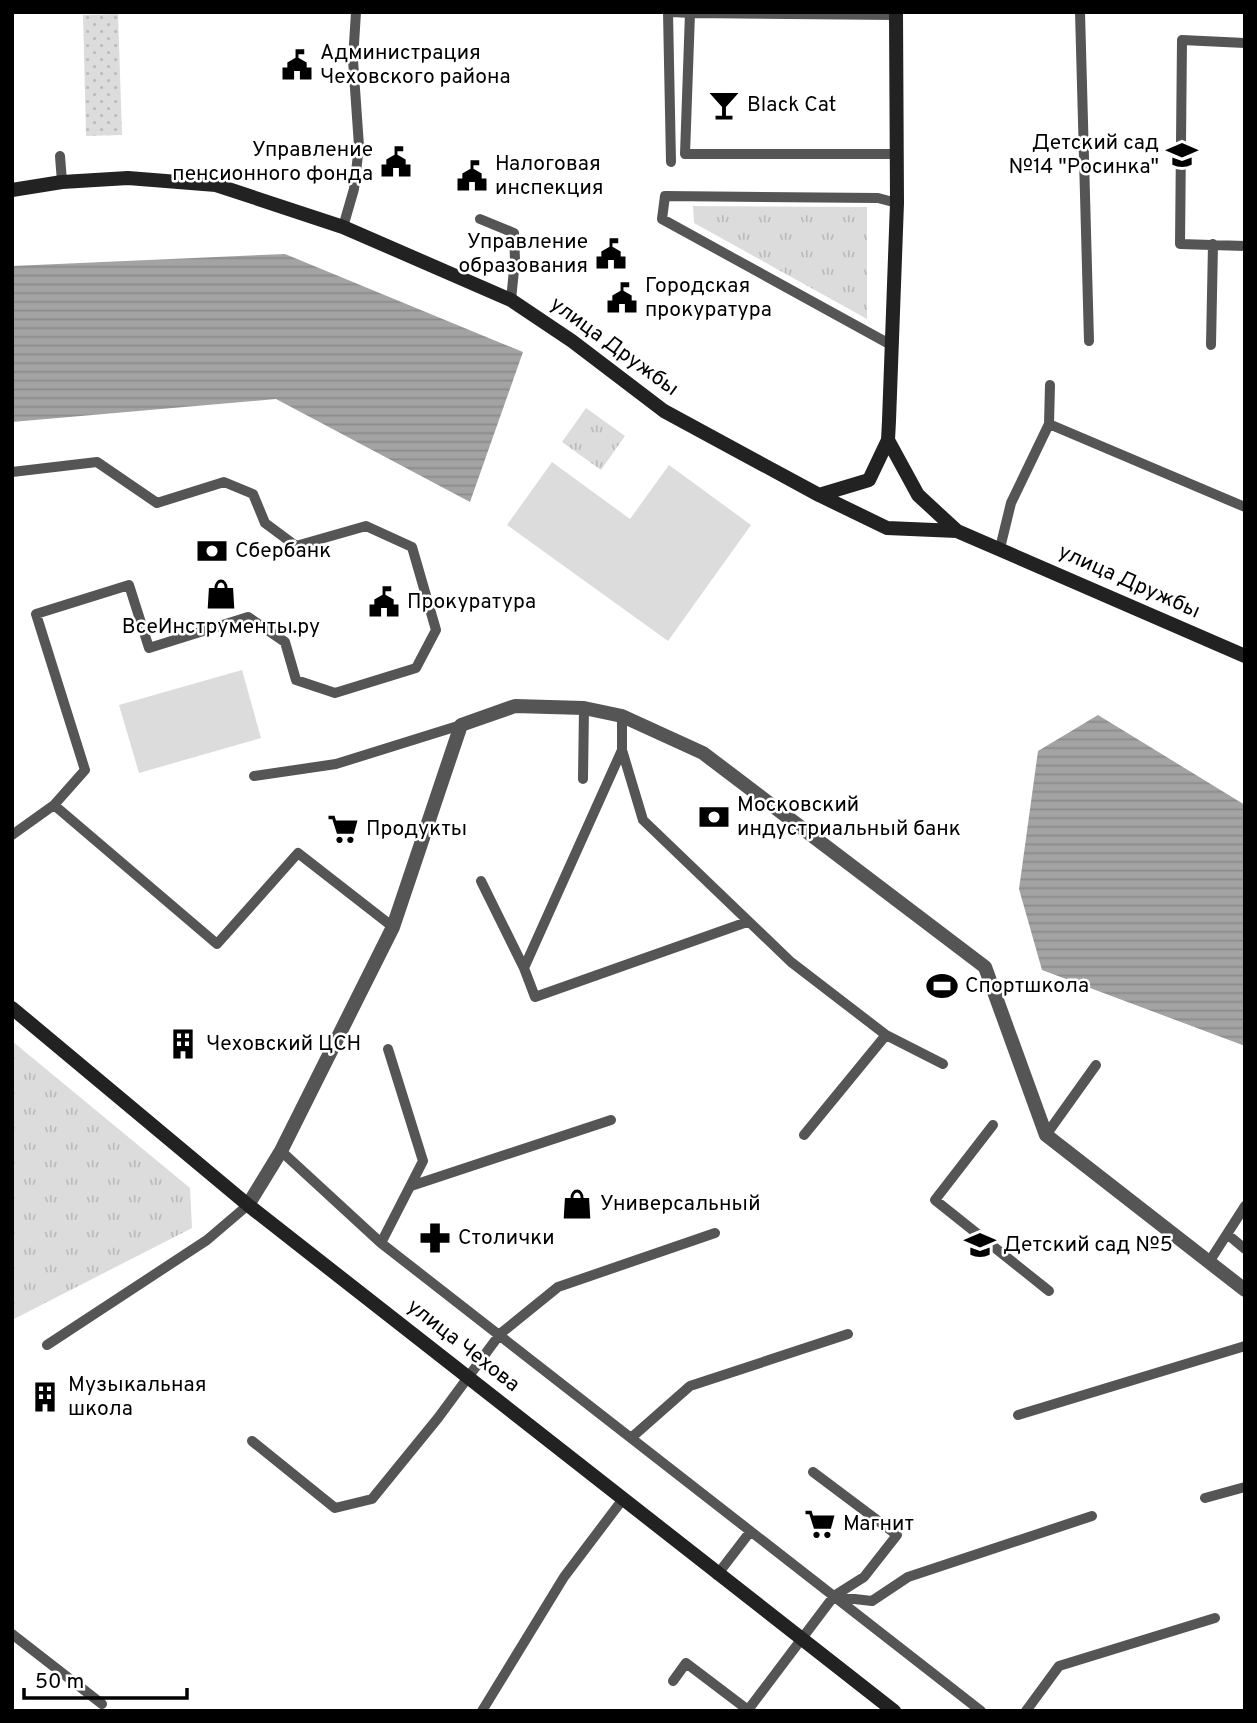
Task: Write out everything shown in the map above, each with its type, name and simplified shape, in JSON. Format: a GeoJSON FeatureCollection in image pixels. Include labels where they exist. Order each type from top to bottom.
{"type":"FeatureCollection","features":[{"type":"Feature","properties":{"kind":"street"},"geometry":{"type":"LineString","coordinates":[[819,495],[869,480],[888,440],[897,203],[896,14]]}},
{"type":"Feature","properties":{"kind":"street","name":"улица Дружбы"},"geometry":{"type":"LineString","coordinates":[[12,190],[62,182],[128,178],[216,185],[343,227],[511,300],[572,341],[664,411],[819,495],[887,528],[957,531],[1245,656]]}},
{"type":"Feature","properties":{"kind":"street","name":"улица Дружбы"},"geometry":{"type":"LineString","coordinates":[[888,440],[918,495],[957,531]]}},
{"type":"Feature","properties":{"kind":"street"},"geometry":{"type":"LineString","coordinates":[[248,1205],[281,1151],[393,927],[460,725],[515,706],[584,708],[622,716],[703,753],[985,967],[1046,1135],[1245,1290]]}},
{"type":"Feature","properties":{"kind":"street","name":"улица Чехова"},"geometry":{"type":"LineString","coordinates":[[12,1008],[248,1205],[894,1711]]}},
{"type":"Feature","properties":{"kind":"lane"},"geometry":{"type":"LineString","coordinates":[[343,227],[354,189],[359,146],[353,60],[356,12]]}},
{"type":"Feature","properties":{"kind":"lane"},"geometry":{"type":"LineString","coordinates":[[671,162],[670,12],[896,14]]}},
{"type":"Feature","properties":{"kind":"lane"},"geometry":{"type":"LineString","coordinates":[[1080,12],[1089,341]]}},
{"type":"Feature","properties":{"kind":"lane"},"geometry":{"type":"LineString","coordinates":[[690,13],[685,154],[897,154]]}},
{"type":"Feature","properties":{"kind":"lane"},"geometry":{"type":"LineString","coordinates":[[1245,43],[1182,40],[1180,244],[1245,246]]}},
{"type":"Feature","properties":{"kind":"lane"},"geometry":{"type":"LineString","coordinates":[[60,156],[62,182]]}},
{"type":"Feature","properties":{"kind":"lane"},"geometry":{"type":"LineString","coordinates":[[893,346],[663,219],[665,196],[878,198],[897,203]]}},
{"type":"Feature","properties":{"kind":"lane"},"geometry":{"type":"LineString","coordinates":[[480,219],[513,233],[515,260],[511,300]]}},
{"type":"Feature","properties":{"kind":"lane"},"geometry":{"type":"LineString","coordinates":[[1211,345],[1213,244]]}},
{"type":"Feature","properties":{"kind":"lane"},"geometry":{"type":"LineString","coordinates":[[1000,548],[1012,503],[1049,424],[1050,385]]}},
{"type":"Feature","properties":{"kind":"lane"},"geometry":{"type":"LineString","coordinates":[[1049,424],[1245,507]]}},
{"type":"Feature","properties":{"kind":"lane"},"geometry":{"type":"LineString","coordinates":[[12,472],[97,462],[158,503],[224,482],[253,494],[265,523],[296,546],[366,526],[412,547],[436,630],[416,668],[335,693],[296,680],[285,642],[248,617],[149,648],[129,585],[36,614],[85,770],[54,805],[12,835]]}},
{"type":"Feature","properties":{"kind":"lane"},"geometry":{"type":"LineString","coordinates":[[583,779],[584,708]]}},
{"type":"Feature","properties":{"kind":"lane"},"geometry":{"type":"LineString","coordinates":[[622,716],[622,750],[643,820],[791,962],[886,1035],[943,1064]]}},
{"type":"Feature","properties":{"kind":"lane"},"geometry":{"type":"LineString","coordinates":[[254,776],[337,764],[460,725]]}},
{"type":"Feature","properties":{"kind":"lane"},"geometry":{"type":"LineString","coordinates":[[524,968],[622,750]]}},
{"type":"Feature","properties":{"kind":"lane"},"geometry":{"type":"LineString","coordinates":[[54,805],[217,944],[298,853],[393,927]]}},
{"type":"Feature","properties":{"kind":"lane"},"geometry":{"type":"LineString","coordinates":[[481,881],[524,968],[535,997],[747,922]]}},
{"type":"Feature","properties":{"kind":"lane"},"geometry":{"type":"LineString","coordinates":[[804,1135],[886,1035]]}},
{"type":"Feature","properties":{"kind":"lane"},"geometry":{"type":"LineString","coordinates":[[381,1243],[424,1161],[388,1049]]}},
{"type":"Feature","properties":{"kind":"lane"},"geometry":{"type":"LineString","coordinates":[[1046,1135],[1096,1065]]}},
{"type":"Feature","properties":{"kind":"lane"},"geometry":{"type":"LineString","coordinates":[[411,1186],[611,1120]]}},
{"type":"Feature","properties":{"kind":"lane"},"geometry":{"type":"LineString","coordinates":[[993,1125],[935,1200],[1049,1291]]}},
{"type":"Feature","properties":{"kind":"lane"},"geometry":{"type":"LineString","coordinates":[[281,1151],[381,1243],[981,1711]]}},
{"type":"Feature","properties":{"kind":"lane"},"geometry":{"type":"LineString","coordinates":[[47,1345],[207,1240],[248,1205]]}},
{"type":"Feature","properties":{"kind":"lane"},"geometry":{"type":"LineString","coordinates":[[1209,1262],[1245,1206]]}},
{"type":"Feature","properties":{"kind":"lane"},"geometry":{"type":"LineString","coordinates":[[252,1441],[335,1508],[372,1499],[500,1334],[558,1287],[715,1233]]}},
{"type":"Feature","properties":{"kind":"lane"},"geometry":{"type":"LineString","coordinates":[[1227,1234],[1245,1249]]}},
{"type":"Feature","properties":{"kind":"lane"},"geometry":{"type":"LineString","coordinates":[[631,1438],[690,1386],[848,1334]]}},
{"type":"Feature","properties":{"kind":"lane"},"geometry":{"type":"LineString","coordinates":[[1018,1415],[1245,1346]]}},
{"type":"Feature","properties":{"kind":"lane"},"geometry":{"type":"LineString","coordinates":[[673,1681],[686,1663],[748,1710],[834,1597],[864,1577],[897,1535],[813,1472]]}},
{"type":"Feature","properties":{"kind":"lane"},"geometry":{"type":"LineString","coordinates":[[1205,1499],[1245,1487]]}},
{"type":"Feature","properties":{"kind":"lane"},"geometry":{"type":"LineString","coordinates":[[482,1711],[564,1577],[623,1499]]}},
{"type":"Feature","properties":{"kind":"lane"},"geometry":{"type":"LineString","coordinates":[[834,1597],[872,1601],[908,1577],[1092,1516]]}},
{"type":"Feature","properties":{"kind":"lane"},"geometry":{"type":"LineString","coordinates":[[717,1575],[750,1532]]}},
{"type":"Feature","properties":{"kind":"lane"},"geometry":{"type":"LineString","coordinates":[[1026,1711],[1059,1666],[1214,1618]]}},
{"type":"Feature","properties":{"kind":"lane"},"geometry":{"type":"LineString","coordinates":[[12,1634],[102,1704]]}},
{"type":"Feature","properties":{"kind":"green space"},"geometry":{"type":"Polygon","coordinates":[[[118,14],[122,135],[86,136],[83,15],[118,14]]]}},
{"type":"Feature","properties":{"kind":"green space"},"geometry":{"type":"Polygon","coordinates":[[[693,206],[867,207],[867,319],[694,223],[693,206]]]}},
{"type":"Feature","properties":{"kind":"green space"},"geometry":{"type":"Polygon","coordinates":[[[586,408],[625,436],[601,470],[562,442],[586,408]]]}},
{"type":"Feature","properties":{"kind":"green space"},"geometry":{"type":"Polygon","coordinates":[[[552,462],[630,519],[669,465],[751,525],[668,641],[507,525],[552,462]]]}},
{"type":"Feature","properties":{"kind":"green space"},"geometry":{"type":"Polygon","coordinates":[[[242,670],[261,738],[139,773],[119,705],[242,670]]]}},
{"type":"Feature","properties":{"kind":"green space"},"geometry":{"type":"Polygon","coordinates":[[[12,1041],[190,1188],[192,1228],[12,1320],[12,1041]]]}},
{"type":"Feature","properties":{"kind":"shaded area"},"geometry":{"type":"Polygon","coordinates":[[[285,254],[523,352],[470,502],[276,399],[12,422],[12,266],[285,254]]]}},
{"type":"Feature","properties":{"kind":"shaded area"},"geometry":{"type":"Polygon","coordinates":[[[1098,715],[1245,805],[1245,1046],[1042,970],[1019,889],[1038,751],[1098,715]]]}},
{"type":"Feature","properties":{"kind":"place","name":"Администрация Чеховского района"},"geometry":{"type":"Point","coordinates":[297,65]}},
{"type":"Feature","properties":{"kind":"place","name":"Black Cat"},"geometry":{"type":"Point","coordinates":[724,105]}},
{"type":"Feature","properties":{"kind":"place","name":"Детский сад №14 \"Росинка\""},"geometry":{"type":"Point","coordinates":[1182,155]}},
{"type":"Feature","properties":{"kind":"place","name":"Управление пенсионного фонда"},"geometry":{"type":"Point","coordinates":[396,162]}},
{"type":"Feature","properties":{"kind":"place","name":"Налоговая инспекция"},"geometry":{"type":"Point","coordinates":[472,176]}},
{"type":"Feature","properties":{"kind":"place","name":"Управление образования"},"geometry":{"type":"Point","coordinates":[611,254]}},
{"type":"Feature","properties":{"kind":"place","name":"Городская прокуратура"},"geometry":{"type":"Point","coordinates":[622,298]}},
{"type":"Feature","properties":{"kind":"place","name":"Сбербанк"},"geometry":{"type":"Point","coordinates":[212,551]}},
{"type":"Feature","properties":{"kind":"place","name":"ВсеИнструменты.ру"},"geometry":{"type":"Point","coordinates":[221,594]}},
{"type":"Feature","properties":{"kind":"place","name":"Прокуратура"},"geometry":{"type":"Point","coordinates":[384,602]}},
{"type":"Feature","properties":{"kind":"place","name":"Московский индустриальный банк"},"geometry":{"type":"Point","coordinates":[714,817]}},
{"type":"Feature","properties":{"kind":"place","name":"Продукты"},"geometry":{"type":"Point","coordinates":[343,829]}},
{"type":"Feature","properties":{"kind":"place","name":"Спортшкола"},"geometry":{"type":"Point","coordinates":[942,986]}},
{"type":"Feature","properties":{"kind":"place","name":"Чеховский ЦСН"},"geometry":{"type":"Point","coordinates":[183,1044]}},
{"type":"Feature","properties":{"kind":"place","name":"Универсальный"},"geometry":{"type":"Point","coordinates":[577,1204]}},
{"type":"Feature","properties":{"kind":"place","name":"Столички"},"geometry":{"type":"Point","coordinates":[435,1238]}},
{"type":"Feature","properties":{"kind":"place","name":"Детский сад №5"},"geometry":{"type":"Point","coordinates":[980,1245]}},
{"type":"Feature","properties":{"kind":"place","name":"Музыкальная школа"},"geometry":{"type":"Point","coordinates":[45,1397]}},
{"type":"Feature","properties":{"kind":"place","name":"Магнит"},"geometry":{"type":"Point","coordinates":[820,1524]}}]}
